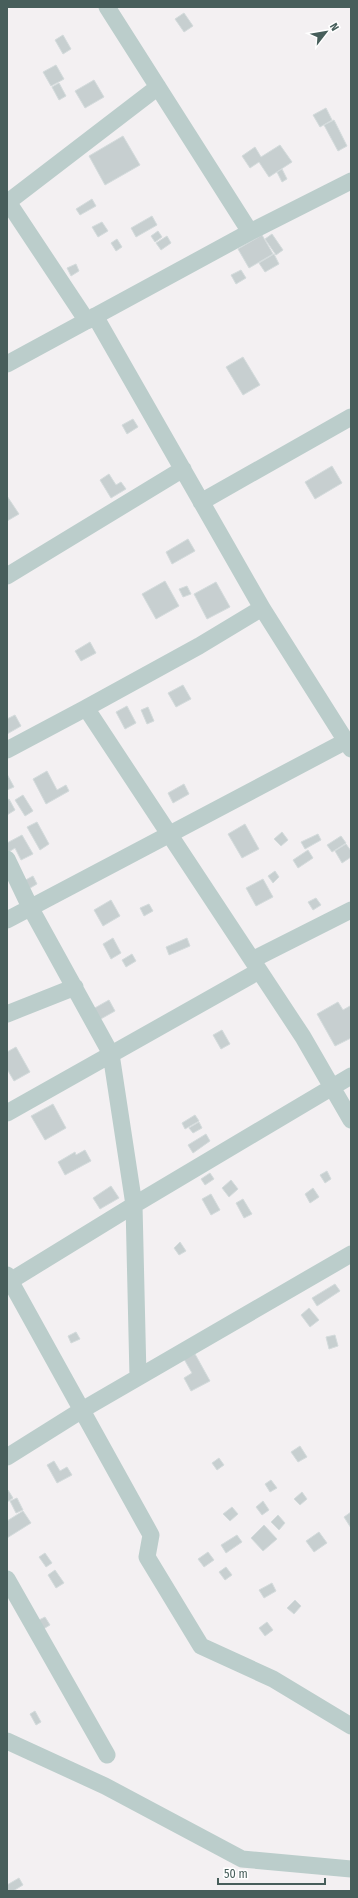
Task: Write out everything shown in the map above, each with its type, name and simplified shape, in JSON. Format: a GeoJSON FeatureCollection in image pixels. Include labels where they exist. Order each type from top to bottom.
{"type":"FeatureCollection","features":[{"type":"Feature","properties":{"kind":"street"},"geometry":{"type":"LineString","coordinates":[[107,7],[250,232]]}},
{"type":"Feature","properties":{"kind":"street"},"geometry":{"type":"LineString","coordinates":[[7,920],[169,834],[348,745],[262,608],[183,469],[91,318],[8,203],[158,87]]}},
{"type":"Feature","properties":{"kind":"street"},"geometry":{"type":"LineString","coordinates":[[7,364],[250,232],[351,181]]}},
{"type":"Feature","properties":{"kind":"street"},"geometry":{"type":"LineString","coordinates":[[201,502],[351,417]]}},
{"type":"Feature","properties":{"kind":"street"},"geometry":{"type":"LineString","coordinates":[[7,576],[183,469]]}},
{"type":"Feature","properties":{"kind":"street"},"geometry":{"type":"LineString","coordinates":[[7,750],[199,646],[262,608]]}},
{"type":"Feature","properties":{"kind":"street"},"geometry":{"type":"LineString","coordinates":[[86,708],[303,1037],[351,1120]]}},
{"type":"Feature","properties":{"kind":"street"},"geometry":{"type":"LineString","coordinates":[[7,859],[30,907],[111,1054],[134,1205],[138,1377]]}},
{"type":"Feature","properties":{"kind":"street"},"geometry":{"type":"LineString","coordinates":[[7,1113],[111,1054],[256,965],[351,910]]}},
{"type":"Feature","properties":{"kind":"street"},"geometry":{"type":"LineString","coordinates":[[7,1014],[75,987]]}},
{"type":"Feature","properties":{"kind":"street"},"geometry":{"type":"LineString","coordinates":[[351,1076],[8,1280],[151,1535],[147,1557],[200,1646],[272,1679],[351,1726]]}},
{"type":"Feature","properties":{"kind":"street"},"geometry":{"type":"LineString","coordinates":[[7,1457],[82,1410],[351,1254]]}},
{"type":"Feature","properties":{"kind":"street"},"geometry":{"type":"LineString","coordinates":[[7,1579],[107,1755]]}},
{"type":"Feature","properties":{"kind":"street"},"geometry":{"type":"LineString","coordinates":[[7,1741],[105,1786],[242,1858],[351,1869]]}},
{"type":"Feature","properties":{"kind":"building"},"geometry":{"type":"Polygon","coordinates":[[[184,13],[193,26],[184,32],[175,19],[184,13]]]}},
{"type":"Feature","properties":{"kind":"building"},"geometry":{"type":"Polygon","coordinates":[[[63,35],[71,49],[63,54],[55,40],[63,35]]]}},
{"type":"Feature","properties":{"kind":"building"},"geometry":{"type":"Polygon","coordinates":[[[56,65],[64,79],[51,86],[43,72],[56,65]]]}},
{"type":"Feature","properties":{"kind":"building"},"geometry":{"type":"Polygon","coordinates":[[[94,80],[104,97],[85,108],[75,91],[94,80]]]}},
{"type":"Feature","properties":{"kind":"building"},"geometry":{"type":"Polygon","coordinates":[[[59,83],[66,96],[59,100],[52,87],[59,83]]]}},
{"type":"Feature","properties":{"kind":"building"},"geometry":{"type":"Polygon","coordinates":[[[326,108],[332,120],[320,127],[313,115],[326,108]]]}},
{"type":"Feature","properties":{"kind":"building"},"geometry":{"type":"Polygon","coordinates":[[[334,120],[347,146],[338,151],[324,125],[334,120]]]}},
{"type":"Feature","properties":{"kind":"building"},"geometry":{"type":"Polygon","coordinates":[[[123,136],[140,165],[105,185],[89,156],[123,136]]]}},
{"type":"Feature","properties":{"kind":"building"},"geometry":{"type":"Polygon","coordinates":[[[280,145],[292,162],[269,177],[259,162],[250,168],[242,156],[255,147],[261,157],[280,145]]]}},
{"type":"Feature","properties":{"kind":"building"},"geometry":{"type":"Polygon","coordinates":[[[282,169],[287,179],[282,182],[277,172],[282,169]]]}},
{"type":"Feature","properties":{"kind":"building"},"geometry":{"type":"Polygon","coordinates":[[[92,199],[96,206],[80,215],[76,209],[92,199]]]}},
{"type":"Feature","properties":{"kind":"building"},"geometry":{"type":"Polygon","coordinates":[[[152,216],[157,225],[136,237],[131,228],[152,216]]]}},
{"type":"Feature","properties":{"kind":"building"},"geometry":{"type":"Polygon","coordinates":[[[102,222],[108,231],[98,237],[92,227],[102,222]]]}},
{"type":"Feature","properties":{"kind":"building"},"geometry":{"type":"Polygon","coordinates":[[[158,231],[162,237],[155,242],[151,236],[158,231]]]}},
{"type":"Feature","properties":{"kind":"building"},"geometry":{"type":"Polygon","coordinates":[[[272,234],[283,250],[276,255],[265,239],[272,234]]]}},
{"type":"Feature","properties":{"kind":"building"},"geometry":{"type":"Polygon","coordinates":[[[262,235],[273,254],[249,268],[238,249],[262,235]]]}},
{"type":"Feature","properties":{"kind":"building"},"geometry":{"type":"Polygon","coordinates":[[[167,236],[171,243],[161,250],[156,243],[167,236]]]}},
{"type":"Feature","properties":{"kind":"building"},"geometry":{"type":"Polygon","coordinates":[[[117,239],[122,247],[116,251],[111,243],[117,239]]]}},
{"type":"Feature","properties":{"kind":"building"},"geometry":{"type":"Polygon","coordinates":[[[274,254],[279,264],[265,272],[259,263],[274,254]]]}},
{"type":"Feature","properties":{"kind":"building"},"geometry":{"type":"Polygon","coordinates":[[[76,264],[79,271],[71,276],[67,268],[76,264]]]}},
{"type":"Feature","properties":{"kind":"building"},"geometry":{"type":"Polygon","coordinates":[[[241,270],[246,278],[236,284],[231,275],[241,270]]]}},
{"type":"Feature","properties":{"kind":"building"},"geometry":{"type":"Polygon","coordinates":[[[243,357],[260,385],[243,395],[226,367],[243,357]]]}},
{"type":"Feature","properties":{"kind":"building"},"geometry":{"type":"Polygon","coordinates":[[[133,419],[138,427],[127,434],[122,425],[133,419]]]}},
{"type":"Feature","properties":{"kind":"building"},"geometry":{"type":"Polygon","coordinates":[[[332,466],[342,483],[315,499],[305,482],[332,466]]]}},
{"type":"Feature","properties":{"kind":"building"},"geometry":{"type":"Polygon","coordinates":[[[109,474],[116,485],[121,482],[126,489],[111,498],[100,480],[109,474]]]}},
{"type":"Feature","properties":{"kind":"building"},"geometry":{"type":"Polygon","coordinates":[[[7,496],[19,514],[7,521],[7,496]]]}},
{"type":"Feature","properties":{"kind":"building"},"geometry":{"type":"Polygon","coordinates":[[[188,539],[195,551],[172,564],[166,552],[188,539]]]}},
{"type":"Feature","properties":{"kind":"building"},"geometry":{"type":"Polygon","coordinates":[[[165,581],[179,606],[156,619],[142,594],[165,581]]]}},
{"type":"Feature","properties":{"kind":"building"},"geometry":{"type":"Polygon","coordinates":[[[216,582],[230,607],[207,619],[194,594],[216,582]]]}},
{"type":"Feature","properties":{"kind":"building"},"geometry":{"type":"Polygon","coordinates":[[[187,586],[191,594],[183,597],[179,589],[187,586]]]}},
{"type":"Feature","properties":{"kind":"building"},"geometry":{"type":"Polygon","coordinates":[[[90,642],[96,653],[81,661],[75,651],[90,642]]]}},
{"type":"Feature","properties":{"kind":"building"},"geometry":{"type":"Polygon","coordinates":[[[183,685],[191,699],[176,707],[168,693],[183,685]]]}},
{"type":"Feature","properties":{"kind":"building"},"geometry":{"type":"Polygon","coordinates":[[[127,706],[136,723],[125,729],[116,712],[127,706]]]}},
{"type":"Feature","properties":{"kind":"building"},"geometry":{"type":"Polygon","coordinates":[[[148,707],[154,721],[147,724],[141,710],[148,707]]]}},
{"type":"Feature","properties":{"kind":"building"},"geometry":{"type":"Polygon","coordinates":[[[15,715],[21,726],[7,734],[7,719],[15,715]]]}},
{"type":"Feature","properties":{"kind":"building"},"geometry":{"type":"Polygon","coordinates":[[[47,771],[57,790],[66,785],[69,791],[46,804],[33,779],[47,771]]]}},
{"type":"Feature","properties":{"kind":"building"},"geometry":{"type":"Polygon","coordinates":[[[7,774],[14,787],[7,790],[7,774]]]}},
{"type":"Feature","properties":{"kind":"building"},"geometry":{"type":"Polygon","coordinates":[[[184,784],[189,794],[173,803],[168,793],[184,784]]]}},
{"type":"Feature","properties":{"kind":"building"},"geometry":{"type":"Polygon","coordinates":[[[23,795],[33,811],[25,816],[15,800],[23,795]]]}},
{"type":"Feature","properties":{"kind":"building"},"geometry":{"type":"Polygon","coordinates":[[[9,799],[15,810],[7,815],[7,800],[9,799]]]}},
{"type":"Feature","properties":{"kind":"building"},"geometry":{"type":"Polygon","coordinates":[[[37,822],[49,844],[40,850],[27,827],[37,822]]]}},
{"type":"Feature","properties":{"kind":"building"},"geometry":{"type":"Polygon","coordinates":[[[245,824],[259,849],[242,858],[228,834],[245,824]]]}},
{"type":"Feature","properties":{"kind":"building"},"geometry":{"type":"Polygon","coordinates":[[[282,832],[288,840],[281,846],[274,839],[282,832]]]}},
{"type":"Feature","properties":{"kind":"building"},"geometry":{"type":"Polygon","coordinates":[[[318,834],[321,840],[305,849],[301,842],[318,834]]]}},
{"type":"Feature","properties":{"kind":"building"},"geometry":{"type":"Polygon","coordinates":[[[22,835],[33,854],[21,860],[15,848],[7,853],[7,843],[22,835]]]}},
{"type":"Feature","properties":{"kind":"building"},"geometry":{"type":"Polygon","coordinates":[[[341,836],[346,843],[332,852],[327,845],[341,836]]]}},
{"type":"Feature","properties":{"kind":"building"},"geometry":{"type":"Polygon","coordinates":[[[346,844],[351,851],[351,857],[342,863],[335,851],[346,844]]]}},
{"type":"Feature","properties":{"kind":"building"},"geometry":{"type":"Polygon","coordinates":[[[308,850],[313,858],[298,868],[293,860],[308,850]]]}},
{"type":"Feature","properties":{"kind":"building"},"geometry":{"type":"Polygon","coordinates":[[[275,871],[279,877],[273,883],[268,876],[275,871]]]}},
{"type":"Feature","properties":{"kind":"building"},"geometry":{"type":"Polygon","coordinates":[[[33,876],[37,884],[25,891],[20,883],[33,876]]]}},
{"type":"Feature","properties":{"kind":"building"},"geometry":{"type":"Polygon","coordinates":[[[263,879],[273,897],[256,906],[246,888],[263,879]]]}},
{"type":"Feature","properties":{"kind":"building"},"geometry":{"type":"Polygon","coordinates":[[[316,898],[321,905],[313,910],[308,902],[316,898]]]}},
{"type":"Feature","properties":{"kind":"building"},"geometry":{"type":"Polygon","coordinates":[[[111,900],[120,916],[103,926],[94,910],[111,900]]]}},
{"type":"Feature","properties":{"kind":"building"},"geometry":{"type":"Polygon","coordinates":[[[149,904],[153,911],[144,916],[140,908],[149,904]]]}},
{"type":"Feature","properties":{"kind":"building"},"geometry":{"type":"Polygon","coordinates":[[[113,938],[121,953],[111,959],[103,944],[113,938]]]}},
{"type":"Feature","properties":{"kind":"building"},"geometry":{"type":"Polygon","coordinates":[[[187,938],[190,946],[169,955],[166,947],[187,938]]]}},
{"type":"Feature","properties":{"kind":"building"},"geometry":{"type":"Polygon","coordinates":[[[132,954],[136,961],[126,967],[122,960],[132,954]]]}},
{"type":"Feature","properties":{"kind":"building"},"geometry":{"type":"Polygon","coordinates":[[[109,1000],[115,1011],[99,1020],[93,1009],[109,1000]]]}},
{"type":"Feature","properties":{"kind":"building"},"geometry":{"type":"Polygon","coordinates":[[[338,1002],[343,1010],[350,1006],[351,1007],[351,1038],[335,1046],[317,1014],[338,1002]]]}},
{"type":"Feature","properties":{"kind":"building"},"geometry":{"type":"Polygon","coordinates":[[[222,1030],[230,1044],[221,1049],[213,1035],[222,1030]]]}},
{"type":"Feature","properties":{"kind":"building"},"geometry":{"type":"Polygon","coordinates":[[[16,1047],[30,1072],[14,1081],[7,1069],[7,1052],[16,1047]]]}},
{"type":"Feature","properties":{"kind":"building"},"geometry":{"type":"Polygon","coordinates":[[[53,1104],[66,1128],[45,1140],[31,1116],[53,1104]]]}},
{"type":"Feature","properties":{"kind":"building"},"geometry":{"type":"Polygon","coordinates":[[[195,1115],[199,1121],[185,1129],[182,1123],[195,1115]]]}},
{"type":"Feature","properties":{"kind":"building"},"geometry":{"type":"Polygon","coordinates":[[[199,1122],[202,1128],[193,1133],[189,1128],[199,1122]]]}},
{"type":"Feature","properties":{"kind":"building"},"geometry":{"type":"Polygon","coordinates":[[[206,1134],[210,1141],[193,1153],[188,1145],[206,1134]]]}},
{"type":"Feature","properties":{"kind":"building"},"geometry":{"type":"Polygon","coordinates":[[[85,1150],[91,1161],[65,1175],[58,1162],[75,1152],[76,1155],[85,1150]]]}},
{"type":"Feature","properties":{"kind":"building"},"geometry":{"type":"Polygon","coordinates":[[[327,1171],[331,1179],[325,1183],[320,1175],[327,1171]]]}},
{"type":"Feature","properties":{"kind":"building"},"geometry":{"type":"Polygon","coordinates":[[[210,1173],[214,1179],[205,1185],[201,1179],[210,1173]]]}},
{"type":"Feature","properties":{"kind":"building"},"geometry":{"type":"Polygon","coordinates":[[[231,1180],[238,1189],[229,1197],[222,1188],[231,1180]]]}},
{"type":"Feature","properties":{"kind":"building"},"geometry":{"type":"Polygon","coordinates":[[[111,1186],[119,1198],[100,1209],[93,1198],[111,1186]]]}},
{"type":"Feature","properties":{"kind":"building"},"geometry":{"type":"Polygon","coordinates":[[[313,1188],[319,1197],[310,1203],[305,1194],[313,1188]]]}},
{"type":"Feature","properties":{"kind":"building"},"geometry":{"type":"Polygon","coordinates":[[[211,1194],[220,1210],[211,1215],[202,1199],[211,1194]]]}},
{"type":"Feature","properties":{"kind":"building"},"geometry":{"type":"Polygon","coordinates":[[[243,1199],[252,1214],[244,1218],[236,1203],[243,1199]]]}},
{"type":"Feature","properties":{"kind":"building"},"geometry":{"type":"Polygon","coordinates":[[[180,1242],[186,1251],[179,1255],[174,1248],[180,1242]]]}},
{"type":"Feature","properties":{"kind":"building"},"geometry":{"type":"Polygon","coordinates":[[[335,1284],[340,1291],[317,1306],[312,1298],[335,1284]]]}},
{"type":"Feature","properties":{"kind":"building"},"geometry":{"type":"Polygon","coordinates":[[[309,1308],[319,1320],[310,1327],[301,1315],[309,1308]]]}},
{"type":"Feature","properties":{"kind":"building"},"geometry":{"type":"Polygon","coordinates":[[[76,1332],[80,1339],[71,1343],[68,1336],[76,1332]]]}},
{"type":"Feature","properties":{"kind":"building"},"geometry":{"type":"Polygon","coordinates":[[[335,1335],[338,1346],[329,1349],[326,1337],[335,1335]]]}},
{"type":"Feature","properties":{"kind":"building"},"geometry":{"type":"Polygon","coordinates":[[[195,1354],[210,1381],[191,1391],[184,1378],[192,1373],[184,1359],[195,1354]]]}},
{"type":"Feature","properties":{"kind":"building"},"geometry":{"type":"Polygon","coordinates":[[[300,1446],[307,1457],[298,1462],[291,1452],[300,1446]]]}},
{"type":"Feature","properties":{"kind":"building"},"geometry":{"type":"Polygon","coordinates":[[[219,1458],[224,1465],[217,1470],[212,1463],[219,1458]]]}},
{"type":"Feature","properties":{"kind":"building"},"geometry":{"type":"Polygon","coordinates":[[[54,1461],[60,1471],[67,1467],[72,1475],[57,1483],[47,1465],[54,1461]]]}},
{"type":"Feature","properties":{"kind":"building"},"geometry":{"type":"Polygon","coordinates":[[[271,1480],[277,1488],[270,1492],[265,1484],[271,1480]]]}},
{"type":"Feature","properties":{"kind":"building"},"geometry":{"type":"Polygon","coordinates":[[[7,1490],[13,1498],[7,1502],[7,1490]]]}},
{"type":"Feature","properties":{"kind":"building"},"geometry":{"type":"Polygon","coordinates":[[[302,1492],[307,1499],[300,1505],[294,1499],[302,1492]]]}},
{"type":"Feature","properties":{"kind":"building"},"geometry":{"type":"Polygon","coordinates":[[[17,1498],[23,1510],[16,1513],[10,1501],[17,1498]]]}},
{"type":"Feature","properties":{"kind":"building"},"geometry":{"type":"Polygon","coordinates":[[[263,1501],[269,1510],[262,1515],[256,1507],[263,1501]]]}},
{"type":"Feature","properties":{"kind":"building"},"geometry":{"type":"Polygon","coordinates":[[[232,1507],[238,1514],[230,1521],[223,1514],[232,1507]]]}},
{"type":"Feature","properties":{"kind":"building"},"geometry":{"type":"Polygon","coordinates":[[[23,1511],[31,1523],[7,1538],[7,1521],[23,1511]]]}},
{"type":"Feature","properties":{"kind":"building"},"geometry":{"type":"Polygon","coordinates":[[[351,1512],[351,1528],[344,1517],[351,1512]]]}},
{"type":"Feature","properties":{"kind":"building"},"geometry":{"type":"Polygon","coordinates":[[[278,1515],[285,1523],[279,1530],[271,1522],[278,1515]]]}},
{"type":"Feature","properties":{"kind":"building"},"geometry":{"type":"Polygon","coordinates":[[[264,1525],[277,1539],[263,1551],[251,1538],[264,1525]]]}},
{"type":"Feature","properties":{"kind":"building"},"geometry":{"type":"Polygon","coordinates":[[[319,1532],[327,1543],[314,1552],[306,1541],[319,1532]]]}},
{"type":"Feature","properties":{"kind":"building"},"geometry":{"type":"Polygon","coordinates":[[[237,1535],[242,1542],[226,1553],[221,1545],[237,1535]]]}},
{"type":"Feature","properties":{"kind":"building"},"geometry":{"type":"Polygon","coordinates":[[[208,1552],[214,1560],[204,1567],[198,1559],[208,1552]]]}},
{"type":"Feature","properties":{"kind":"building"},"geometry":{"type":"Polygon","coordinates":[[[45,1553],[52,1563],[46,1567],[39,1557],[45,1553]]]}},
{"type":"Feature","properties":{"kind":"building"},"geometry":{"type":"Polygon","coordinates":[[[226,1567],[232,1575],[225,1580],[219,1572],[226,1567]]]}},
{"type":"Feature","properties":{"kind":"building"},"geometry":{"type":"Polygon","coordinates":[[[55,1570],[64,1583],[56,1588],[48,1575],[55,1570]]]}},
{"type":"Feature","properties":{"kind":"building"},"geometry":{"type":"Polygon","coordinates":[[[272,1583],[276,1591],[264,1598],[259,1590],[272,1583]]]}},
{"type":"Feature","properties":{"kind":"building"},"geometry":{"type":"Polygon","coordinates":[[[295,1600],[301,1606],[294,1614],[287,1608],[295,1600]]]}},
{"type":"Feature","properties":{"kind":"building"},"geometry":{"type":"Polygon","coordinates":[[[45,1617],[50,1625],[40,1631],[35,1622],[45,1617]]]}},
{"type":"Feature","properties":{"kind":"building"},"geometry":{"type":"Polygon","coordinates":[[[267,1622],[273,1630],[265,1636],[259,1628],[267,1622]]]}},
{"type":"Feature","properties":{"kind":"building"},"geometry":{"type":"Polygon","coordinates":[[[35,1711],[41,1722],[36,1725],[30,1714],[35,1711]]]}},
{"type":"Feature","properties":{"kind":"building"},"geometry":{"type":"Polygon","coordinates":[[[19,1878],[23,1885],[13,1891],[7,1891],[7,1885],[19,1878]]]}}]}
